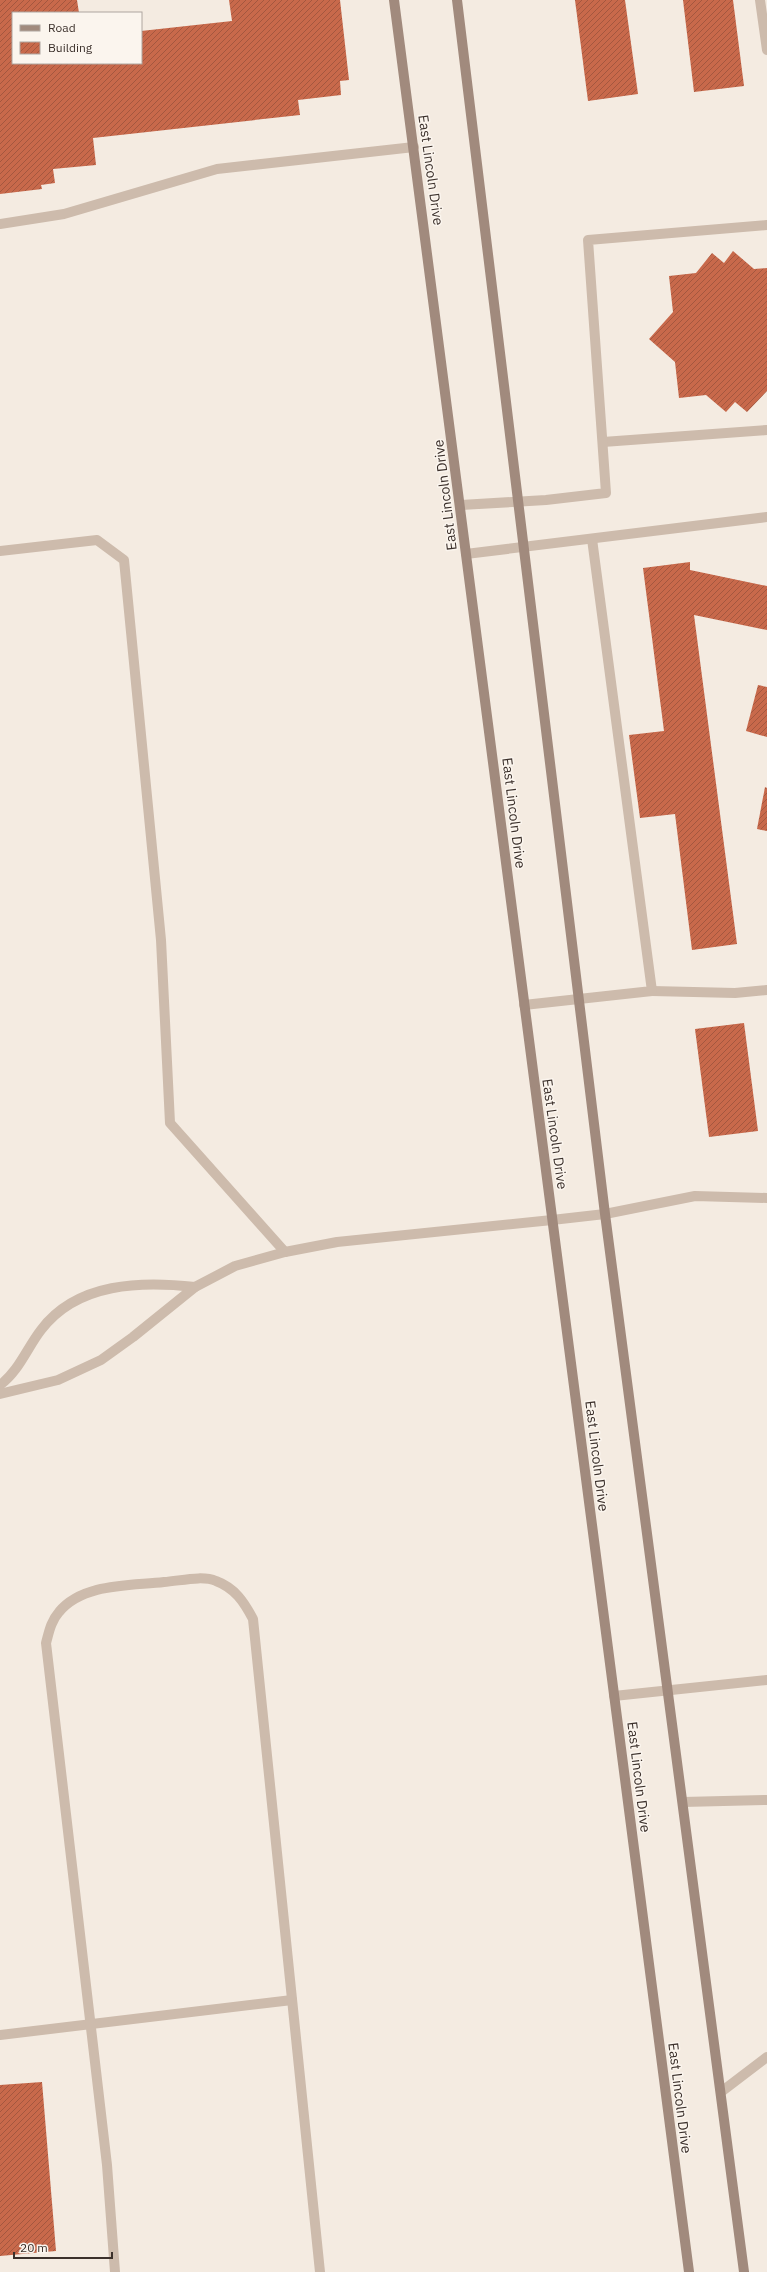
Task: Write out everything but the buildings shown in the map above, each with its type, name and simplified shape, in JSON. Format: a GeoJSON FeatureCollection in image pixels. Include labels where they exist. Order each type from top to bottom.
{"type":"FeatureCollection","features":[{"type":"Feature","properties":{"kind":"main road","name":"East Lincoln Drive"},"geometry":{"type":"LineString","coordinates":[[394,0],[461,505],[524,1005],[689,2272]]}},
{"type":"Feature","properties":{"kind":"main road"},"geometry":{"type":"LineString","coordinates":[[457,0],[605,1214],[744,2272]]}},
{"type":"Feature","properties":{"kind":"street"},"geometry":{"type":"LineString","coordinates":[[760,0],[767,50]]}},
{"type":"Feature","properties":{"kind":"street"},"geometry":{"type":"LineString","coordinates":[[0,224],[64,214],[217,169],[414,148]]}},
{"type":"Feature","properties":{"kind":"street"},"geometry":{"type":"LineString","coordinates":[[461,505],[518,502],[606,493],[588,240],[767,224]]}},
{"type":"Feature","properties":{"kind":"street"},"geometry":{"type":"LineString","coordinates":[[603,442],[767,430]]}},
{"type":"Feature","properties":{"kind":"street"},"geometry":{"type":"LineString","coordinates":[[466,554],[767,517]]}},
{"type":"Feature","properties":{"kind":"street"},"geometry":{"type":"LineString","coordinates":[[592,539],[652,991]]}},
{"type":"Feature","properties":{"kind":"street"},"geometry":{"type":"LineString","coordinates":[[0,551],[97,540],[124,560],[161,940],[170,1123],[285,1252]]}},
{"type":"Feature","properties":{"kind":"street"},"geometry":{"type":"LineString","coordinates":[[524,1005],[652,991],[736,993],[767,990]]}},
{"type":"Feature","properties":{"kind":"street"},"geometry":{"type":"LineString","coordinates":[[0,1394],[58,1380],[101,1360],[133,1337],[195,1287],[235,1266],[285,1252],[337,1242],[605,1214],[695,1196],[767,1198]]}},
{"type":"Feature","properties":{"kind":"street"},"geometry":{"type":"LineString","coordinates":[[0,1386],[9,1378],[42,1329],[61,1310],[87,1295],[114,1287],[157,1283],[195,1287]]}},
{"type":"Feature","properties":{"kind":"street"},"geometry":{"type":"LineString","coordinates":[[114,2272],[107,2165],[46,1643],[50,1625],[59,1612],[77,1598],[102,1588],[194,1579],[215,1580],[233,1589],[244,1602],[253,1619],[320,2272]]}},
{"type":"Feature","properties":{"kind":"street"},"geometry":{"type":"LineString","coordinates":[[614,1696],[767,1680]]}},
{"type":"Feature","properties":{"kind":"street"},"geometry":{"type":"LineString","coordinates":[[683,1802],[767,1800]]}},
{"type":"Feature","properties":{"kind":"street"},"geometry":{"type":"LineString","coordinates":[[0,2036],[292,2000]]}},
{"type":"Feature","properties":{"kind":"street"},"geometry":{"type":"LineString","coordinates":[[721,2092],[767,2058]]}}]}
